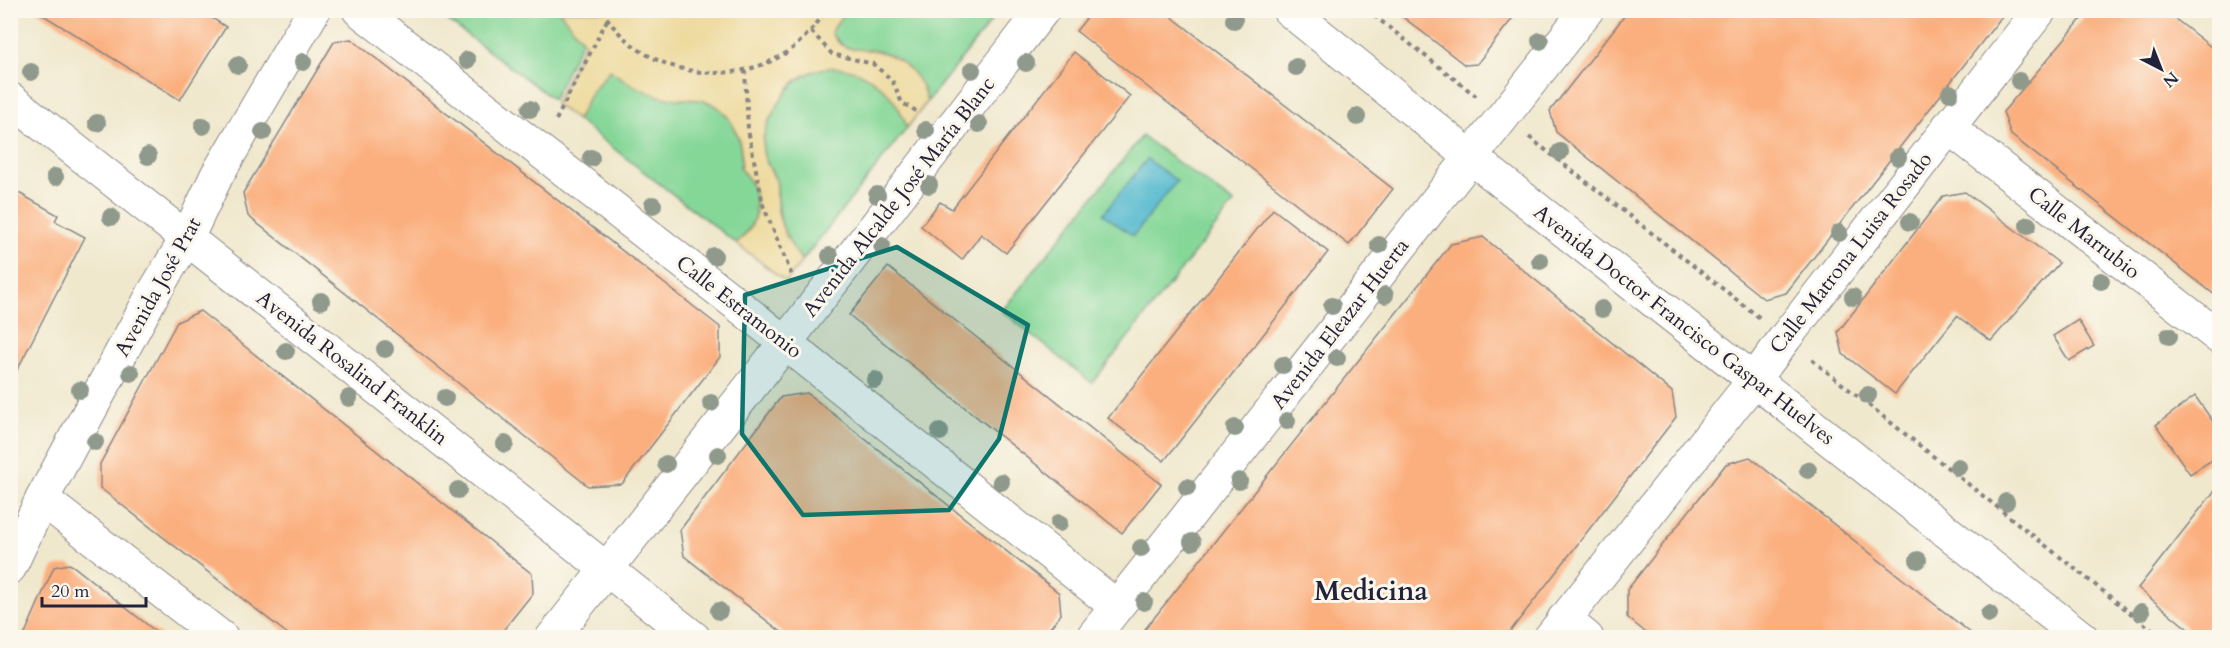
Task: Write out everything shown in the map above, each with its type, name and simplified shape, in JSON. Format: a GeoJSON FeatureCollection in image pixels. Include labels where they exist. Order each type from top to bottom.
{"type":"FeatureCollection","features":[{"type":"Feature","properties":{"kind":"street","name":"Avenida José Prat"},"geometry":{"type":"LineString","coordinates":[[10,567],[42,499],[153,294],[187,238],[217,175],[314,10]]}},
{"type":"Feature","properties":{"kind":"street","name":"Calle Estramonio"},"geometry":{"type":"LineString","coordinates":[[359,10],[785,343],[1116,606]]}},
{"type":"Feature","properties":{"kind":"street","name":"Avenida Alcalde José María Blanc"},"geometry":{"type":"LineString","coordinates":[[552,638],[785,343],[1043,10]]}},
{"type":"Feature","properties":{"kind":"street","name":"Avenida Doctor Francisco Gaspar Huelves"},"geometry":{"type":"LineString","coordinates":[[1289,10],[1472,158],[2082,638]]}},
{"type":"Feature","properties":{"kind":"street","name":"Avenida Eleazar Huerta"},"geometry":{"type":"LineString","coordinates":[[1092,638],[1587,10]]}},
{"type":"Feature","properties":{"kind":"street","name":"Calle Matrona Luisa Rosado"},"geometry":{"type":"LineString","coordinates":[[1567,631],[1754,380],[2040,10]]}},
{"type":"Feature","properties":{"kind":"street","name":"Avenida Rosalind Franklin"},"geometry":{"type":"LineString","coordinates":[[10,99],[694,638]]}},
{"type":"Feature","properties":{"kind":"street","name":"Calle Marrubio"},"geometry":{"type":"LineString","coordinates":[[1948,127],[2220,338]]}},
{"type":"Feature","properties":{"kind":"street"},"geometry":{"type":"LineString","coordinates":[[42,499],[222,638]]}},
{"type":"Feature","properties":{"kind":"path"},"geometry":{"type":"LineString","coordinates":[[602,10],[607,20],[638,49],[668,65],[693,72],[719,74],[745,70],[785,53],[811,31],[827,10]]}},
{"type":"Feature","properties":{"kind":"path"},"geometry":{"type":"LineString","coordinates":[[1367,10],[1483,102]]}},
{"type":"Feature","properties":{"kind":"path"},"geometry":{"type":"LineString","coordinates":[[553,126],[607,20]]}},
{"type":"Feature","properties":{"kind":"path"},"geometry":{"type":"LineString","coordinates":[[811,31],[832,54],[873,63],[892,80],[902,103],[923,114]]}},
{"type":"Feature","properties":{"kind":"path"},"geometry":{"type":"LineString","coordinates":[[745,70],[748,130],[763,205],[795,282]]}},
{"type":"Feature","properties":{"kind":"path"},"geometry":{"type":"LineString","coordinates":[[1524,133],[1766,323]]}},
{"type":"Feature","properties":{"kind":"path"},"geometry":{"type":"LineString","coordinates":[[1805,354],[2162,638]]}},
{"type":"Feature","properties":{"kind":"highlighted area"},"geometry":{"type":"Polygon","coordinates":[[[897,247],[1028,325],[999,439],[949,510],[803,515],[742,434],[745,295],[897,247]]]}},
{"type":"Feature","properties":{"kind":"green space"},"geometry":{"type":"Polygon","coordinates":[[[435,11],[560,11],[582,40],[553,99],[435,11]]]}},
{"type":"Feature","properties":{"kind":"green space"},"geometry":{"type":"Polygon","coordinates":[[[845,11],[999,11],[927,102],[925,94],[889,55],[878,51],[854,50],[844,46],[830,33],[845,11]]]}},
{"type":"Feature","properties":{"kind":"green space"},"geometry":{"type":"Polygon","coordinates":[[[828,67],[855,71],[878,84],[896,103],[907,128],[802,261],[789,242],[782,225],[776,181],[763,151],[764,137],[772,115],[793,84],[805,75],[828,67]]]}},
{"type":"Feature","properties":{"kind":"green space"},"geometry":{"type":"Polygon","coordinates":[[[610,70],[643,89],[661,96],[711,103],[728,117],[738,137],[740,169],[752,187],[756,207],[750,227],[736,243],[577,120],[589,95],[610,70]]]}},
{"type":"Feature","properties":{"kind":"green space"},"geometry":{"type":"Polygon","coordinates":[[[1142,136],[1234,203],[1092,383],[1002,311],[1142,136]]]}},
{"type":"Feature","properties":{"kind":"sand"},"geometry":{"type":"Polygon","coordinates":[[[559,11],[845,11],[831,32],[840,44],[850,49],[876,51],[902,63],[916,76],[927,102],[907,128],[900,111],[878,84],[847,69],[831,68],[814,71],[794,82],[789,88],[768,122],[763,145],[765,160],[776,181],[778,212],[782,227],[802,261],[786,282],[736,243],[750,227],[756,207],[755,197],[753,187],[740,169],[738,137],[720,109],[700,100],[669,98],[652,94],[610,70],[592,91],[577,120],[555,104],[585,43],[559,11]]]}},
{"type":"Feature","properties":{"kind":"water"},"geometry":{"type":"Polygon","coordinates":[[[1147,159],[1177,181],[1133,236],[1103,214],[1147,159]]]}},
{"type":"Feature","properties":{"kind":"building"},"geometry":{"type":"Polygon","coordinates":[[[35,10],[200,10],[226,27],[180,100],[35,10]]]}},
{"type":"Feature","properties":{"kind":"building"},"geometry":{"type":"Polygon","coordinates":[[[1093,10],[1163,10],[1393,189],[1349,245],[1076,31],[1093,10]]]}},
{"type":"Feature","properties":{"kind":"building"},"geometry":{"type":"Polygon","coordinates":[[[1408,10],[1519,10],[1477,64],[1465,65],[1403,17],[1408,10]]]}},
{"type":"Feature","properties":{"kind":"building"},"geometry":{"type":"Polygon","coordinates":[[[1629,10],[2007,10],[1786,293],[1764,299],[1556,132],[1550,111],[1629,10]]]}},
{"type":"Feature","properties":{"kind":"building"},"geometry":{"type":"Polygon","coordinates":[[[2089,10],[2164,10],[2220,54],[2220,299],[2011,135],[2003,112],[2089,10]]]}},
{"type":"Feature","properties":{"kind":"building"},"geometry":{"type":"Polygon","coordinates":[[[351,39],[720,327],[720,357],[622,484],[588,486],[248,216],[243,193],[334,42],[351,39]]]}},
{"type":"Feature","properties":{"kind":"building"},"geometry":{"type":"Polygon","coordinates":[[[1074,52],[1130,96],[1006,253],[981,234],[962,260],[921,226],[940,202],[952,209],[1074,52]]]}},
{"type":"Feature","properties":{"kind":"building"},"geometry":{"type":"Polygon","coordinates":[[[17,192],[58,215],[55,221],[85,237],[10,384],[10,205],[17,192]]]}},
{"type":"Feature","properties":{"kind":"building"},"geometry":{"type":"Polygon","coordinates":[[[1965,192],[2059,263],[1991,341],[1957,316],[1895,394],[1843,354],[1838,332],[1943,196],[1965,192]]]}},
{"type":"Feature","properties":{"kind":"building"},"geometry":{"type":"Polygon","coordinates":[[[1273,209],[1328,252],[1164,461],[1108,418],[1273,209]]]}},
{"type":"Feature","properties":{"kind":"building"},"geometry":{"type":"Polygon","coordinates":[[[1483,237],[1672,392],[1676,417],[1505,638],[1138,638],[1451,244],[1483,237]]]}},
{"type":"Feature","properties":{"kind":"building"},"geometry":{"type":"Polygon","coordinates":[[[888,267],[1161,484],[1122,533],[849,315],[888,267]]]}},
{"type":"Feature","properties":{"kind":"building"},"geometry":{"type":"Polygon","coordinates":[[[200,311],[532,574],[533,593],[497,638],[293,638],[100,488],[100,464],[177,322],[200,311]]]}},
{"type":"Feature","properties":{"kind":"building"},"geometry":{"type":"Polygon","coordinates":[[[2078,320],[2094,346],[2069,361],[2053,336],[2078,320]]]}},
{"type":"Feature","properties":{"kind":"building"},"geometry":{"type":"Polygon","coordinates":[[[807,393],[1059,593],[1061,614],[1042,638],[789,638],[684,556],[680,530],[781,397],[807,393]]]}},
{"type":"Feature","properties":{"kind":"building"},"geometry":{"type":"Polygon","coordinates":[[[2195,396],[2214,423],[2220,420],[2220,455],[2190,474],[2156,425],[2195,396]]]}},
{"type":"Feature","properties":{"kind":"building"},"geometry":{"type":"Polygon","coordinates":[[[1750,457],[1977,638],[1652,638],[1627,617],[1627,590],[1726,464],[1750,457]]]}},
{"type":"Feature","properties":{"kind":"building"},"geometry":{"type":"Polygon","coordinates":[[[2220,484],[2220,638],[2199,638],[2138,588],[2220,484]]]}},
{"type":"Feature","properties":{"kind":"building"},"geometry":{"type":"Polygon","coordinates":[[[69,564],[164,638],[23,638],[54,567],[69,564]]]}},
{"type":"Feature","properties":{"kind":"district","name":"Medicina"},"geometry":{"type":"Point","coordinates":[1371,591]}}]}
